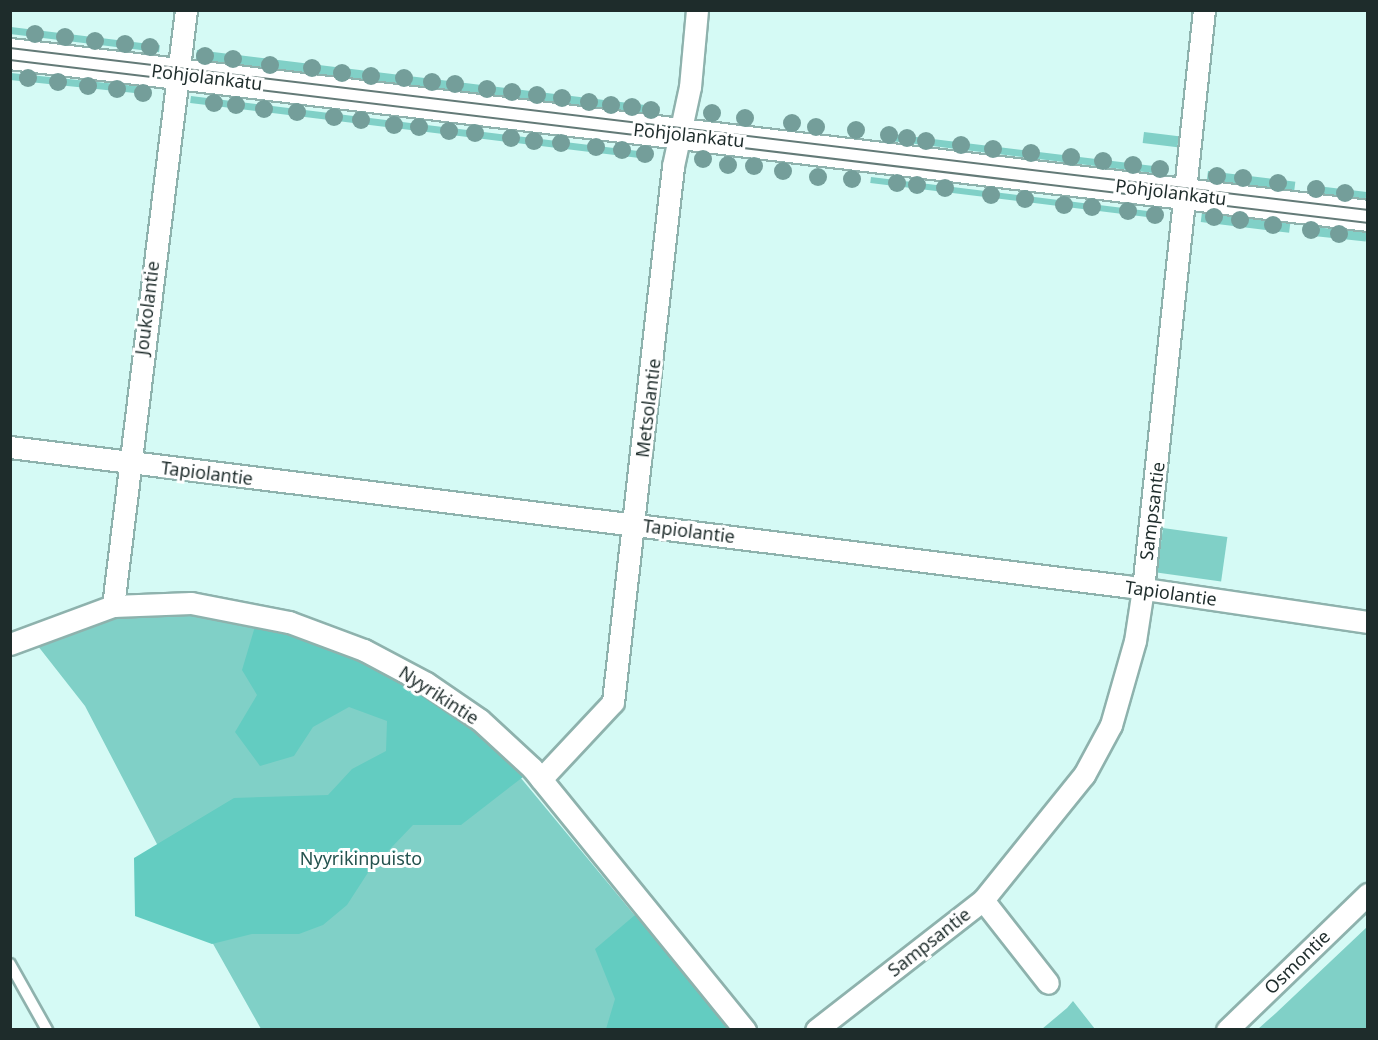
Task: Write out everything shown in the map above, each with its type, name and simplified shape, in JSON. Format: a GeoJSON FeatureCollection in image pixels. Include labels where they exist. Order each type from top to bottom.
{"type":"FeatureCollection","features":[{"type":"Feature","properties":{"kind":"street","name":"Joukolantie"},"geometry":{"type":"LineString","coordinates":[[113,606],[128,463],[186,10]]}},
{"type":"Feature","properties":{"kind":"street","name":"Metsolantie"},"geometry":{"type":"LineString","coordinates":[[541,779],[613,702],[636,524],[673,166],[690,87],[697,10]]}},
{"type":"Feature","properties":{"kind":"street","name":"Sampsantie"},"geometry":{"type":"LineString","coordinates":[[816,1029],[983,900],[1084,775],[1111,724],[1135,641],[1143,589],[1204,10]]}},
{"type":"Feature","properties":{"kind":"street","name":"Pohjolankatu"},"geometry":{"type":"LineString","coordinates":[[10,54],[680,132],[1368,216]]}},
{"type":"Feature","properties":{"kind":"street","name":"Tapiolantie"},"geometry":{"type":"LineString","coordinates":[[10,447],[1143,589],[1368,622]]}},
{"type":"Feature","properties":{"kind":"street","name":"Nyyrikintie"},"geometry":{"type":"LineString","coordinates":[[10,644],[113,606],[191,603],[289,622],[364,650],[426,683],[480,720],[541,779],[745,1029]]}},
{"type":"Feature","properties":{"kind":"street","name":"Osmontie"},"geometry":{"type":"LineString","coordinates":[[1227,1029],[1368,894]]}},
{"type":"Feature","properties":{"kind":"street"},"geometry":{"type":"LineString","coordinates":[[983,900],[1048,983]]}},
{"type":"Feature","properties":{"kind":"lane"},"geometry":{"type":"LineString","coordinates":[[10,964],[47,1029]]}},
{"type":"Feature","properties":{"kind":"green space"},"geometry":{"type":"Polygon","coordinates":[[[11,27],[160,45],[159,52],[10,34],[11,27]]]}},
{"type":"Feature","properties":{"kind":"green space"},"geometry":{"type":"Polygon","coordinates":[[[197,50],[660,107],[658,117],[196,60],[197,50]]]}},
{"type":"Feature","properties":{"kind":"green space"},"geometry":{"type":"Polygon","coordinates":[[[11,73],[147,87],[147,94],[10,80],[11,73]]]}},
{"type":"Feature","properties":{"kind":"green space"},"geometry":{"type":"Polygon","coordinates":[[[191,96],[653,153],[652,160],[190,103],[191,96]]]}},
{"type":"Feature","properties":{"kind":"green space"},"geometry":{"type":"Polygon","coordinates":[[[1144,132],[1179,136],[1177,147],[1143,143],[1144,132]]]}},
{"type":"Feature","properties":{"kind":"green space"},"geometry":{"type":"Polygon","coordinates":[[[884,133],[1168,168],[1167,175],[883,140],[884,133]]]}},
{"type":"Feature","properties":{"kind":"green space"},"geometry":{"type":"Polygon","coordinates":[[[1208,171],[1295,182],[1294,191],[1207,180],[1208,171]]]}},
{"type":"Feature","properties":{"kind":"green space"},"geometry":{"type":"Polygon","coordinates":[[[871,177],[1162,213],[1161,219],[870,183],[871,177]]]}},
{"type":"Feature","properties":{"kind":"green space"},"geometry":{"type":"Polygon","coordinates":[[[1309,185],[1367,192],[1365,201],[1308,194],[1309,185]]]}},
{"type":"Feature","properties":{"kind":"green space"},"geometry":{"type":"Polygon","coordinates":[[[1202,212],[1290,223],[1289,233],[1201,222],[1202,212]]]}},
{"type":"Feature","properties":{"kind":"green space"},"geometry":{"type":"Polygon","coordinates":[[[1305,226],[1367,232],[1366,241],[1304,235],[1305,226]]]}},
{"type":"Feature","properties":{"kind":"green space"},"geometry":{"type":"Polygon","coordinates":[[[1163,528],[1227,537],[1221,582],[1157,573],[1163,528]]]}},
{"type":"Feature","properties":{"kind":"green space","name":"Nyyrikinpuisto"},"geometry":{"type":"Polygon","coordinates":[[[188,614],[256,623],[496,748],[729,1029],[261,1029],[158,846],[85,706],[34,641],[114,615],[188,614]]]}},
{"type":"Feature","properties":{"kind":"green space"},"geometry":{"type":"Polygon","coordinates":[[[256,623],[286,630],[360,659],[421,692],[474,726],[523,777],[461,825],[413,825],[369,871],[347,905],[323,925],[299,934],[252,934],[212,944],[135,916],[134,858],[234,798],[328,795],[352,769],[386,751],[387,721],[349,707],[313,727],[294,756],[260,766],[235,732],[257,695],[242,670],[256,623]]]}},
{"type":"Feature","properties":{"kind":"green space"},"geometry":{"type":"Polygon","coordinates":[[[635,915],[729,1029],[606,1029],[615,999],[595,949],[635,915]]]}},
{"type":"Feature","properties":{"kind":"green space"},"geometry":{"type":"Polygon","coordinates":[[[1367,927],[1367,1029],[1258,1029],[1276,1013],[1367,927]]]}},
{"type":"Feature","properties":{"kind":"green space"},"geometry":{"type":"Polygon","coordinates":[[[1073,1001],[1095,1029],[1042,1029],[1067,1008],[1073,1001]]]}},
{"type":"Feature","properties":{"kind":"tram line"},"geometry":{"type":"LineString","coordinates":[[10,48],[1368,210]]}},
{"type":"Feature","properties":{"kind":"tram line"},"geometry":{"type":"LineString","coordinates":[[10,60],[1368,223]]}}]}
